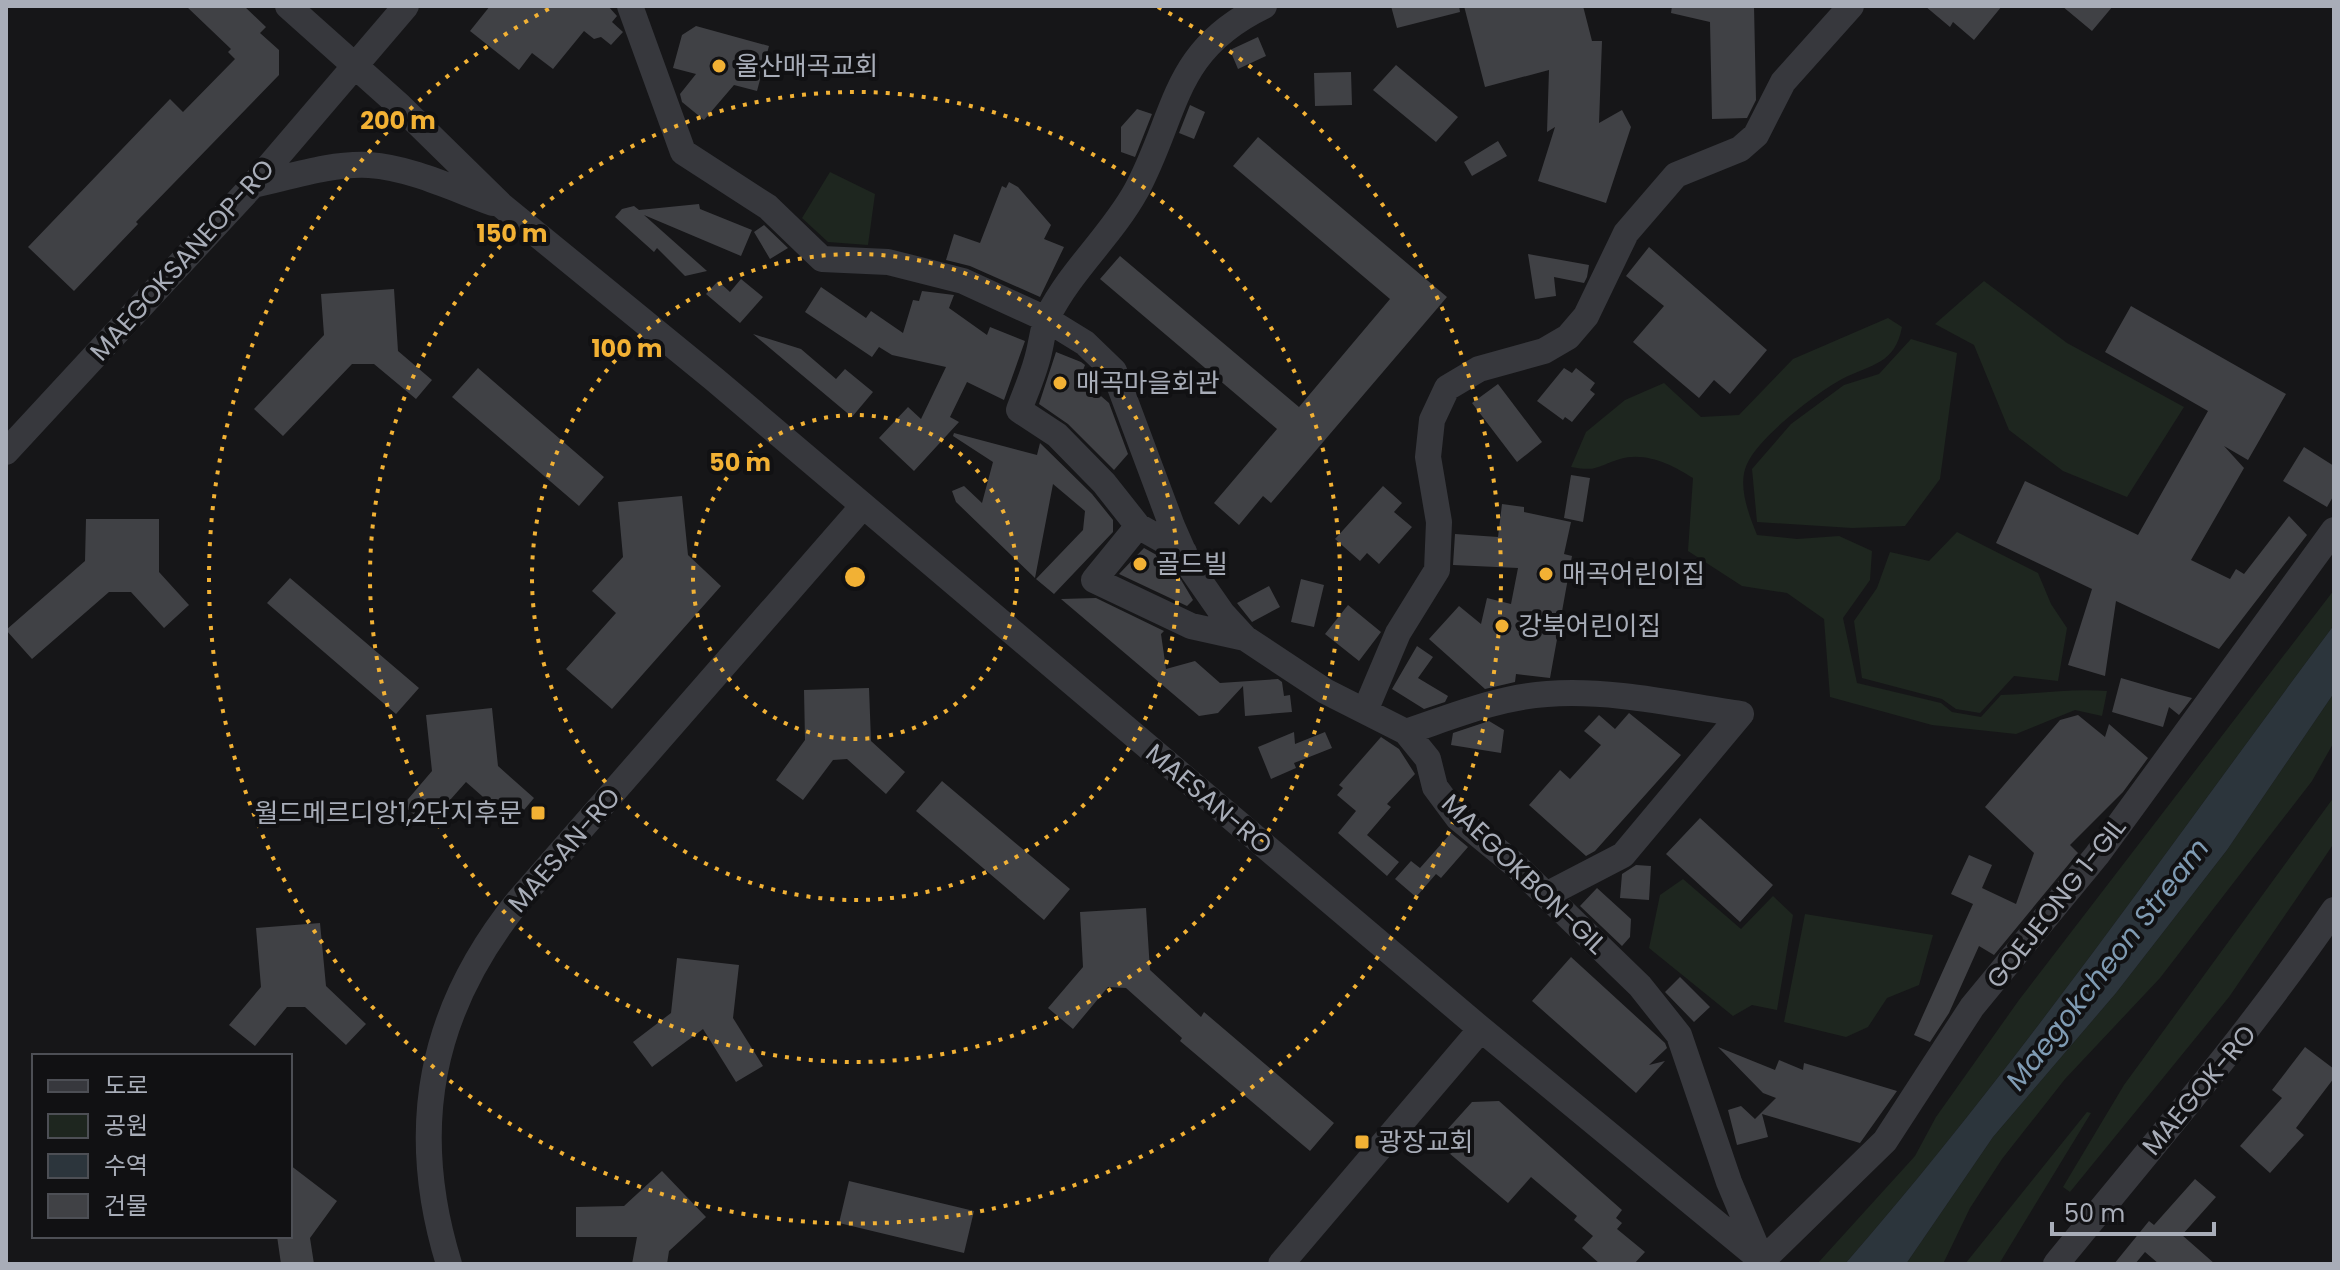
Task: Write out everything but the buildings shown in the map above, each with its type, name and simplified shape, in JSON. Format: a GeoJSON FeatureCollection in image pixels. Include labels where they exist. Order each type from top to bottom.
{"type":"FeatureCollection","features":[{"type":"Feature","properties":{"kind":"street","name":"MAESAN-RO"},"geometry":{"type":"LineString","coordinates":[[288,6],[356,66],[501,205],[714,379],[1762,1263]]}},
{"type":"Feature","properties":{"kind":"street"},"geometry":{"type":"LineString","coordinates":[[356,66],[406,6]]}},
{"type":"Feature","properties":{"kind":"street","name":"MAEGOKBON-GIL"},"geometry":{"type":"LineString","coordinates":[[630,6],[683,152],[768,207],[822,259],[888,262],[963,281],[1046,319],[1085,343],[1114,371],[1184,552],[1222,613],[1245,638],[1325,691],[1406,732],[1428,759],[1435,787],[1458,818],[1546,895],[1640,986],[1679,1035],[1729,1182],[1762,1263]]}},
{"type":"Feature","properties":{"kind":"street"},"geometry":{"type":"LineString","coordinates":[[1184,552],[1138,526],[1104,483],[1057,435],[1019,410],[1039,355],[1046,319],[1077,270],[1122,215],[1186,73],[1212,41],[1243,16],[1264,6]]}},
{"type":"Feature","properties":{"kind":"street"},"geometry":{"type":"LineString","coordinates":[[1365,711],[1398,633],[1437,570],[1439,522],[1428,457],[1432,420],[1447,388],[1479,369],[1544,351],[1568,337],[1586,316],[1626,233],[1676,175],[1740,149],[1756,135],[1783,82],[1851,6]]}},
{"type":"Feature","properties":{"kind":"street","name":"MAEGOKSANEOP-RO"},"geometry":{"type":"LineString","coordinates":[[6,452],[253,185],[356,66]]}},
{"type":"Feature","properties":{"kind":"street"},"geometry":{"type":"LineString","coordinates":[[253,185],[341,166],[370,165],[407,172],[501,205]]}},
{"type":"Feature","properties":{"kind":"street","name":"MAESAN-RO"},"geometry":{"type":"LineString","coordinates":[[449,1264],[434,1203],[428,1143],[433,1077],[445,1023],[463,981],[489,937],[519,900],[863,506]]}},
{"type":"Feature","properties":{"kind":"street"},"geometry":{"type":"LineString","coordinates":[[1138,526],[1094,580],[1191,626],[1245,638]]}},
{"type":"Feature","properties":{"kind":"street","name":"GOEJEONG 1-GIL"},"geometry":{"type":"LineString","coordinates":[[1762,1263],[1885,1141],[1972,1007],[2097,855],[2334,530]]}},
{"type":"Feature","properties":{"kind":"street"},"geometry":{"type":"LineString","coordinates":[[1406,732],[1475,708],[1547,694],[1625,698],[1741,714],[1623,855],[1546,895]]}},
{"type":"Feature","properties":{"kind":"street","name":"MAEGOK-RO"},"geometry":{"type":"LineString","coordinates":[[2056,1264],[2219,1068],[2334,910]]}},
{"type":"Feature","properties":{"kind":"street"},"geometry":{"type":"LineString","coordinates":[[1281,1264],[1481,1029]]}},
{"type":"Feature","properties":{"kind":"green space"},"geometry":{"type":"Polygon","coordinates":[[[830,172],[875,194],[868,245],[828,242],[802,218],[830,172]]]}},
{"type":"Feature","properties":{"kind":"green space"},"geometry":{"type":"Polygon","coordinates":[[[1984,281],[2067,343],[2184,407],[2127,497],[2063,471],[2009,430],[1974,345],[1935,324],[1984,281]]]}},
{"type":"Feature","properties":{"kind":"green space"},"geometry":{"type":"Polygon","coordinates":[[[1888,318],[1902,327],[1899,339],[1888,356],[1818,394],[1775,429],[1753,453],[1743,481],[1745,500],[1757,535],[1797,539],[1839,536],[1872,551],[1870,580],[1843,618],[1857,683],[1941,703],[1952,712],[1981,717],[2001,695],[2107,691],[2102,716],[2075,710],[2016,734],[1932,725],[1830,697],[1824,619],[1787,593],[1742,586],[1688,551],[1693,478],[1668,464],[1639,457],[1620,459],[1592,469],[1571,467],[1586,432],[1625,400],[1664,383],[1701,417],[1739,415],[1793,359],[1888,318]]]}},
{"type":"Feature","properties":{"kind":"green space"},"geometry":{"type":"Polygon","coordinates":[[[1911,339],[1957,353],[1940,479],[1905,526],[1852,528],[1757,522],[1752,469],[1791,424],[1844,385],[1879,374],[1911,339]]]}},
{"type":"Feature","properties":{"kind":"green space"},"geometry":{"type":"Polygon","coordinates":[[[1957,532],[2038,573],[2051,604],[2067,628],[2058,681],[2014,676],[1980,713],[1956,709],[1942,699],[1862,678],[1854,621],[1877,588],[1890,552],[1929,561],[1957,532]]]}},
{"type":"Feature","properties":{"kind":"green space"},"geometry":{"type":"Polygon","coordinates":[[[2334,590],[2334,625],[2035,1029],[1845,1264],[1817,1264],[1915,1156],[1936,1117],[2019,1000],[2334,590]]]}},
{"type":"Feature","properties":{"kind":"green space"},"geometry":{"type":"Polygon","coordinates":[[[2334,693],[2334,742],[2312,781],[2160,978],[2065,1079],[2002,1159],[1970,1208],[1943,1264],[1906,1264],[1993,1137],[2116,993],[2227,850],[2334,693]]]}},
{"type":"Feature","properties":{"kind":"green space"},"geometry":{"type":"Polygon","coordinates":[[[2334,797],[2334,843],[2316,870],[2229,997],[2070,1192],[2063,1187],[2124,1085],[2334,797]]]}},
{"type":"Feature","properties":{"kind":"green space"},"geometry":{"type":"Polygon","coordinates":[[[1683,879],[1741,929],[1773,896],[1793,915],[1777,1010],[1752,1005],[1733,1016],[1649,948],[1660,895],[1683,879]]]}},
{"type":"Feature","properties":{"kind":"green space"},"geometry":{"type":"Polygon","coordinates":[[[1805,914],[1933,935],[1919,985],[1887,998],[1868,1027],[1846,1037],[1784,1022],[1805,914]]]}},
{"type":"Feature","properties":{"kind":"green space"},"geometry":{"type":"Polygon","coordinates":[[[2087,1112],[2091,1113],[1999,1264],[1965,1264],[2087,1112]]]}},
{"type":"Feature","properties":{"kind":"water","name":"Maegokcheon Stream"},"geometry":{"type":"Polygon","coordinates":[[[2334,625],[2334,693],[2227,850],[2116,993],[1993,1137],[1906,1264],[1845,1264],[2035,1029],[2334,625]]]}},
{"type":"Feature","properties":{"kind":"place","name":"울산매곡교회"},"geometry":{"type":"Point","coordinates":[719,66]}},
{"type":"Feature","properties":{"kind":"place","name":"매곡마을회관"},"geometry":{"type":"Point","coordinates":[1060,383]}},
{"type":"Feature","properties":{"kind":"place","name":"골드빌"},"geometry":{"type":"Point","coordinates":[1140,564]}},
{"type":"Feature","properties":{"kind":"place","name":"매곡어린이집"},"geometry":{"type":"Point","coordinates":[1546,574]}},
{"type":"Feature","properties":{"kind":"place","name":"강북어린이집"},"geometry":{"type":"Point","coordinates":[1502,626]}},
{"type":"Feature","properties":{"kind":"place","name":"월드메르디앙1,2단지후문"},"geometry":{"type":"Point","coordinates":[538,813]}},
{"type":"Feature","properties":{"kind":"place","name":"광장교회"},"geometry":{"type":"Point","coordinates":[1362,1142]}}]}
